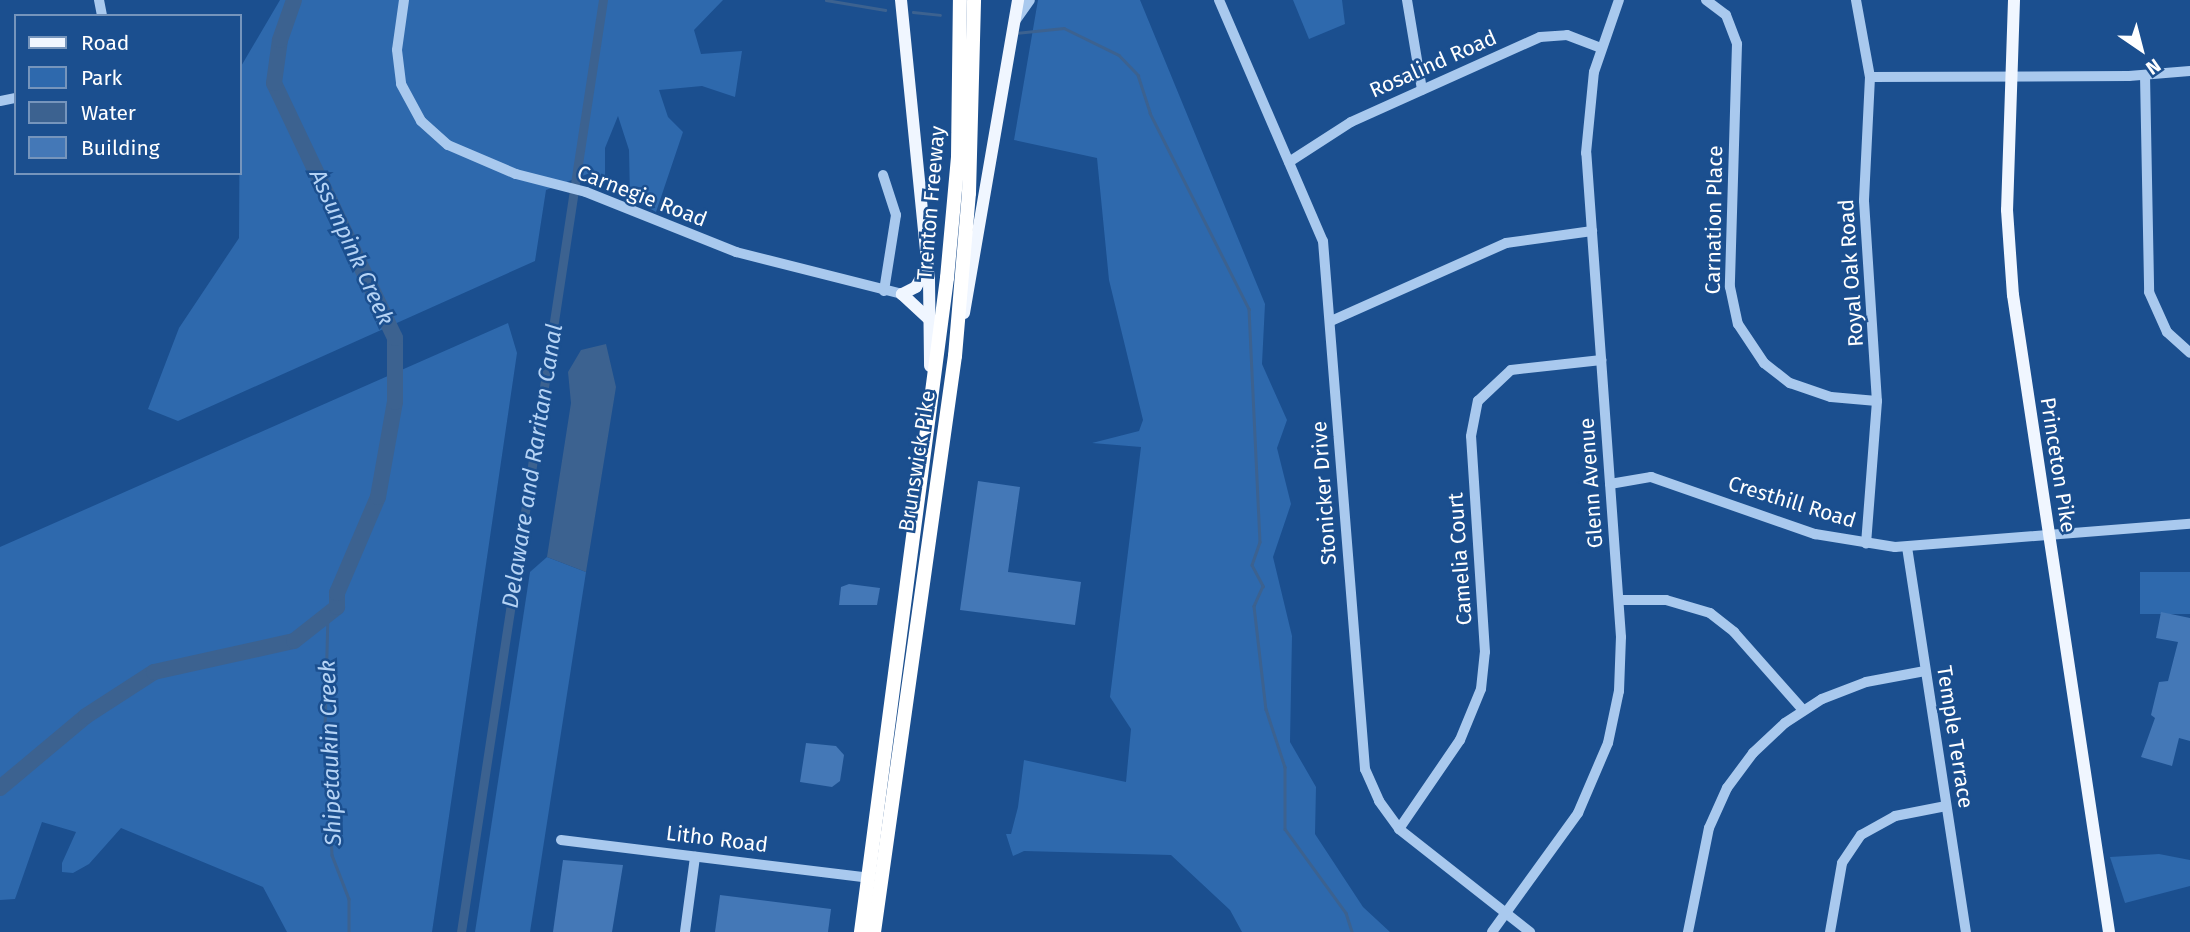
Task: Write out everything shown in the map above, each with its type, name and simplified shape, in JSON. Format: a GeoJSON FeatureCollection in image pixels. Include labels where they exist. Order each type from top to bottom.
{"type":"FeatureCollection","features":[{"type":"Feature","properties":{"kind":"highway","name":"Trenton Freeway"},"geometry":{"type":"LineString","coordinates":[[931,409],[958,157],[960,0]]}},
{"type":"Feature","properties":{"kind":"highway","name":"Trenton Freeway"},"geometry":{"type":"LineString","coordinates":[[955,356],[969,193],[974,0]]}},
{"type":"Feature","properties":{"kind":"highway","name":"Brunswick Pike"},"geometry":{"type":"LineString","coordinates":[[874,932],[955,356]]}},
{"type":"Feature","properties":{"kind":"highway","name":"Brunswick Pike"},"geometry":{"type":"LineString","coordinates":[[861,932],[931,409]]}},
{"type":"Feature","properties":{"kind":"main road","name":"Brunswick Pike"},"geometry":{"type":"LineString","coordinates":[[901,0],[928,266],[931,409]]}},
{"type":"Feature","properties":{"kind":"main road","name":"Brunswick Pike"},"geometry":{"type":"LineString","coordinates":[[955,356],[1013,43],[1018,0]]}},
{"type":"Feature","properties":{"kind":"main road","name":"Princeton Pike"},"geometry":{"type":"LineString","coordinates":[[2014,0],[2009,254],[2109,932]]}},
{"type":"Feature","properties":{"kind":"main road"},"geometry":{"type":"LineString","coordinates":[[928,266],[916,287],[902,294],[930,320]]}},
{"type":"Feature","properties":{"kind":"street","name":"Carnegie Road"},"geometry":{"type":"LineString","coordinates":[[404,0],[398,64],[405,94],[421,121],[471,157],[586,192],[727,249],[902,294]]}},
{"type":"Feature","properties":{"kind":"street"},"geometry":{"type":"LineString","coordinates":[[1016,23],[1030,0]]}},
{"type":"Feature","properties":{"kind":"street","name":"Stonicker Drive"},"geometry":{"type":"LineString","coordinates":[[1219,0],[1323,241],[1361,750],[1371,785],[1399,829],[1530,932]]}},
{"type":"Feature","properties":{"kind":"street"},"geometry":{"type":"LineString","coordinates":[[1407,0],[1422,90]]}},
{"type":"Feature","properties":{"kind":"street","name":"Glenn Avenue"},"geometry":{"type":"LineString","coordinates":[[1492,932],[1566,834],[1600,765],[1619,691],[1619,600],[1586,126],[1601,48],[1619,0]]}},
{"type":"Feature","properties":{"kind":"street","name":"Carnation Place"},"geometry":{"type":"LineString","coordinates":[[1706,0],[1726,15],[1737,44],[1730,287],[1738,324],[1764,363],[1790,383],[1817,394],[1877,401]]}},
{"type":"Feature","properties":{"kind":"street","name":"Royal Oak Road"},"geometry":{"type":"LineString","coordinates":[[1856,0],[1870,77],[1864,201],[1877,401],[1866,544]]}},
{"type":"Feature","properties":{"kind":"street","name":"Rosalind Road"},"geometry":{"type":"LineString","coordinates":[[1289,162],[1351,122],[1548,35],[1566,35],[1601,48]]}},
{"type":"Feature","properties":{"kind":"street"},"geometry":{"type":"LineString","coordinates":[[1870,77],[2011,73],[2144,75],[2190,71]]}},
{"type":"Feature","properties":{"kind":"street"},"geometry":{"type":"LineString","coordinates":[[2144,75],[2149,292],[2167,332],[2190,353]]}},
{"type":"Feature","properties":{"kind":"street"},"geometry":{"type":"LineString","coordinates":[[883,175],[896,215],[884,291]]}},
{"type":"Feature","properties":{"kind":"street"},"geometry":{"type":"LineString","coordinates":[[1331,321],[1506,243],[1592,231]]}},
{"type":"Feature","properties":{"kind":"street","name":"Camelia Court"},"geometry":{"type":"LineString","coordinates":[[1399,829],[1460,740],[1481,689],[1485,652],[1471,436],[1478,401],[1493,382],[1511,370],[1601,360]]}},
{"type":"Feature","properties":{"kind":"street","name":"Cresthill Road"},"geometry":{"type":"LineString","coordinates":[[1610,484],[1661,480],[1795,527],[1866,544],[1907,547],[2049,533],[2190,524]]}},
{"type":"Feature","properties":{"kind":"street","name":"Temple Terrace"},"geometry":{"type":"LineString","coordinates":[[1907,547],[1966,932]]}},
{"type":"Feature","properties":{"kind":"street"},"geometry":{"type":"LineString","coordinates":[[1619,600],[1666,600],[1710,613],[1734,632],[1803,710]]}},
{"type":"Feature","properties":{"kind":"street"},"geometry":{"type":"LineString","coordinates":[[1688,932],[1703,848],[1727,789],[1753,753],[1803,710],[1866,682],[1926,671]]}},
{"type":"Feature","properties":{"kind":"street"},"geometry":{"type":"LineString","coordinates":[[1830,932],[1838,876],[1854,843],[1883,820],[1946,806]]}},
{"type":"Feature","properties":{"kind":"street","name":"Litho Road"},"geometry":{"type":"LineString","coordinates":[[561,840],[869,878]]}},
{"type":"Feature","properties":{"kind":"street"},"geometry":{"type":"LineString","coordinates":[[685,932],[695,857]]}},
{"type":"Feature","properties":{"kind":"green space"},"geometry":{"type":"Polygon","coordinates":[[[280,0],[723,0],[694,30],[701,54],[742,51],[735,97],[702,86],[659,90],[668,117],[683,132],[656,212],[630,197],[629,150],[618,116],[605,148],[605,180],[590,173],[546,190],[535,261],[178,421],[148,409],[179,328],[239,238],[242,65],[280,0]]]}},
{"type":"Feature","properties":{"kind":"green space"},"geometry":{"type":"Polygon","coordinates":[[[1038,0],[1140,0],[1265,304],[1262,364],[1287,420],[1277,448],[1291,504],[1273,557],[1292,636],[1290,742],[1316,787],[1315,834],[1363,907],[1390,932],[1242,932],[1230,910],[1171,855],[1024,851],[1013,856],[1006,834],[1011,834],[1018,807],[1024,760],[1126,782],[1131,729],[1110,697],[1141,447],[1092,443],[1139,431],[1143,420],[1109,280],[1097,158],[1014,140],[1038,0]]]}},
{"type":"Feature","properties":{"kind":"green space"},"geometry":{"type":"Polygon","coordinates":[[[1293,0],[1342,0],[1345,24],[1309,39],[1293,0]]]}},
{"type":"Feature","properties":{"kind":"green space"},"geometry":{"type":"Polygon","coordinates":[[[508,323],[517,353],[432,932],[287,932],[263,887],[121,828],[89,864],[73,873],[62,872],[62,863],[76,832],[42,822],[15,899],[0,900],[0,547],[508,323]]]}},
{"type":"Feature","properties":{"kind":"green space"},"geometry":{"type":"Polygon","coordinates":[[[547,557],[586,572],[530,932],[475,932],[530,572],[547,557]]]}},
{"type":"Feature","properties":{"kind":"green space"},"geometry":{"type":"Polygon","coordinates":[[[2140,572],[2190,572],[2190,614],[2140,614],[2140,572]]]}},
{"type":"Feature","properties":{"kind":"green space"},"geometry":{"type":"Polygon","coordinates":[[[2159,854],[2190,860],[2190,886],[2125,903],[2110,857],[2159,854]]]}},
{"type":"Feature","properties":{"kind":"water"},"geometry":{"type":"Polygon","coordinates":[[[606,344],[616,387],[586,572],[547,557],[571,403],[568,372],[581,350],[606,344]]]}},
{"type":"Feature","properties":{"kind":"building"},"geometry":{"type":"Polygon","coordinates":[[[978,481],[1020,487],[1008,572],[1081,582],[1075,625],[960,610],[978,481]]]}},
{"type":"Feature","properties":{"kind":"building"},"geometry":{"type":"Polygon","coordinates":[[[849,584],[880,588],[877,605],[839,605],[841,587],[849,584]]]}},
{"type":"Feature","properties":{"kind":"building"},"geometry":{"type":"Polygon","coordinates":[[[2161,612],[2190,618],[2190,741],[2179,738],[2172,766],[2141,757],[2155,718],[2151,715],[2159,682],[2168,681],[2178,642],[2156,638],[2161,612]]]}},
{"type":"Feature","properties":{"kind":"building"},"geometry":{"type":"Polygon","coordinates":[[[806,743],[836,746],[844,755],[840,781],[832,787],[800,782],[806,743]]]}},
{"type":"Feature","properties":{"kind":"building"},"geometry":{"type":"Polygon","coordinates":[[[563,860],[623,865],[612,932],[553,932],[563,860]]]}},
{"type":"Feature","properties":{"kind":"building"},"geometry":{"type":"Polygon","coordinates":[[[720,895],[831,909],[828,932],[715,932],[720,895]]]}},
{"type":"Feature","properties":{"kind":"waterway","name":"Assunpink Creek"},"geometry":{"type":"LineString","coordinates":[[0,788],[86,716],[154,672],[294,641],[337,607],[337,593],[378,497],[395,402],[395,338],[274,83],[280,40],[294,0]]}},
{"type":"Feature","properties":{"kind":"waterway","name":"Delaware and Raritan Canal"},"geometry":{"type":"LineString","coordinates":[[461,932],[603,0]]}},
{"type":"Feature","properties":{"kind":"waterway"},"geometry":{"type":"LineString","coordinates":[[826,0],[885,10]]}},
{"type":"Feature","properties":{"kind":"waterway"},"geometry":{"type":"LineString","coordinates":[[913,12],[940,15]]}},
{"type":"Feature","properties":{"kind":"waterway"},"geometry":{"type":"LineString","coordinates":[[1015,33],[1064,28],[1119,55],[1138,75],[1150,113],[1249,309],[1260,542],[1252,565],[1263,586],[1254,606],[1266,709],[1285,767],[1285,829],[1346,913],[1352,932]]}},
{"type":"Feature","properties":{"kind":"waterway","name":"Shipetaukin Creek"},"geometry":{"type":"LineString","coordinates":[[328,614],[325,729],[332,855],[349,899],[349,932]]}}]}
